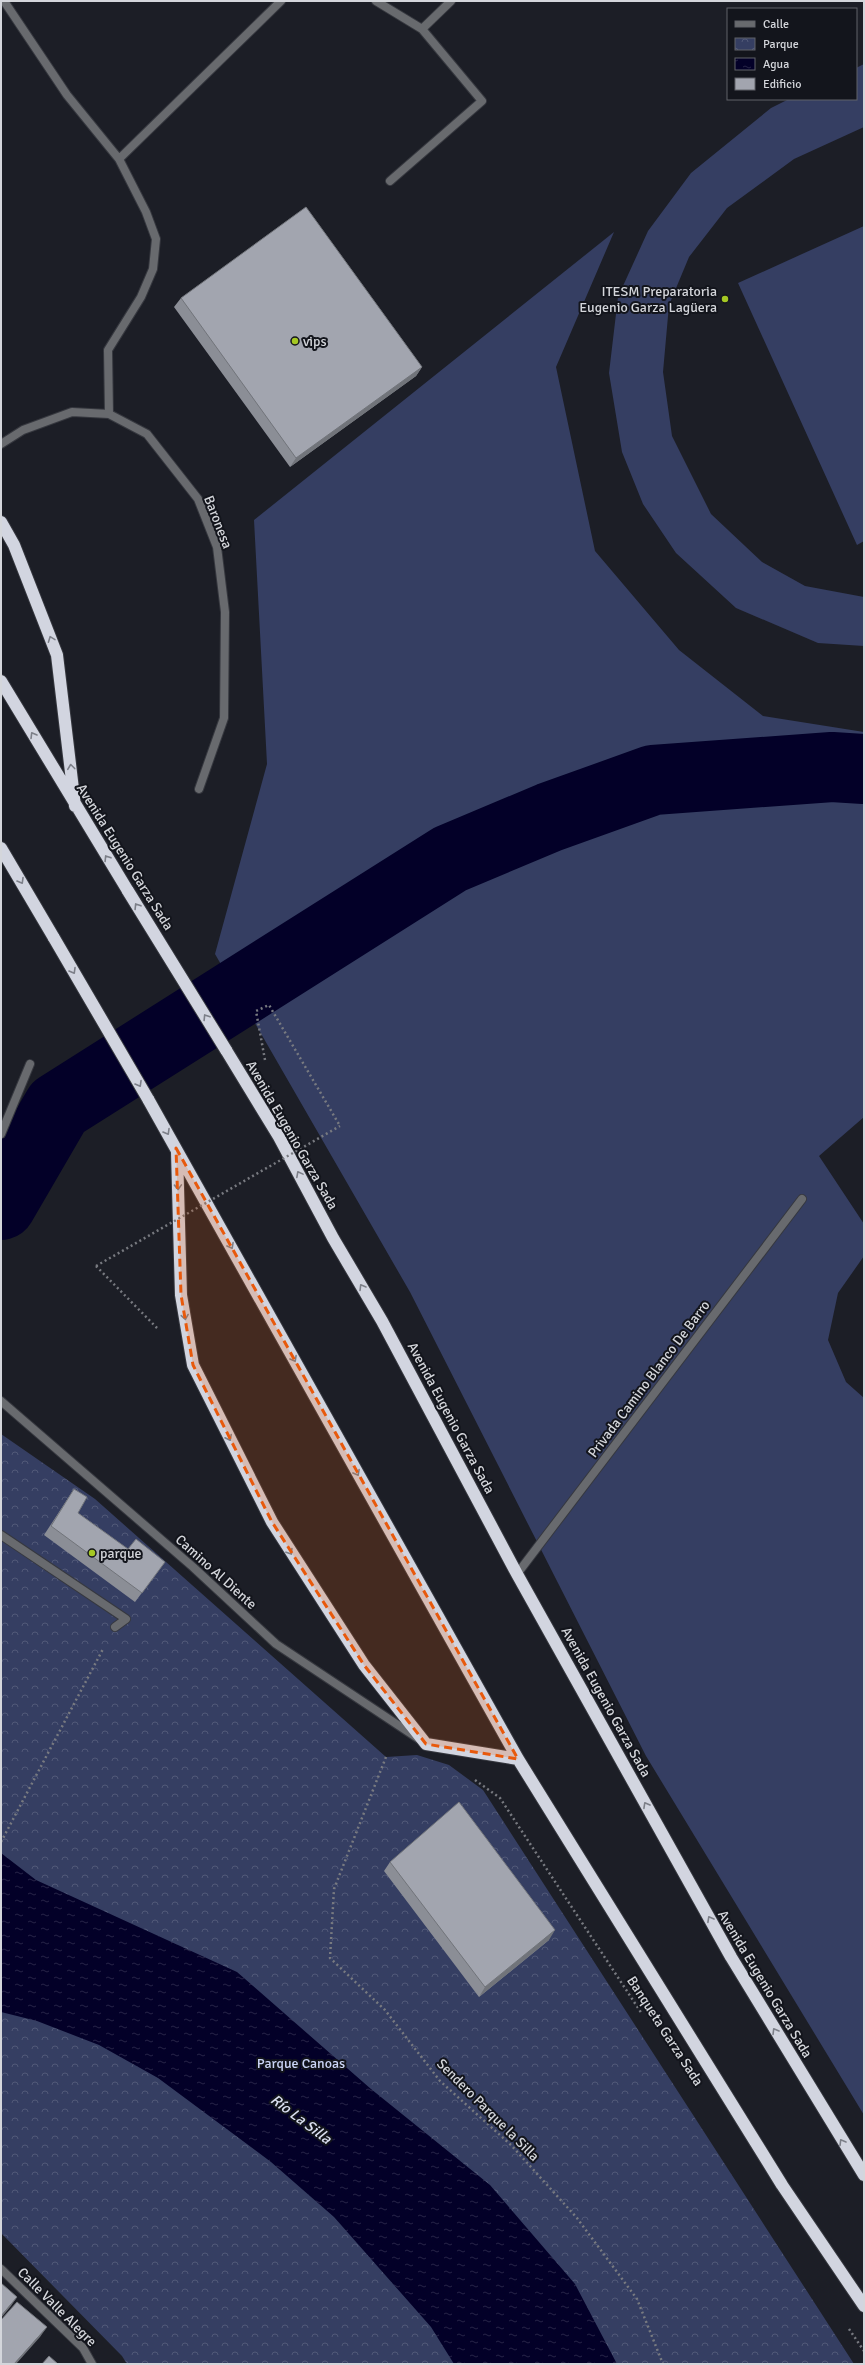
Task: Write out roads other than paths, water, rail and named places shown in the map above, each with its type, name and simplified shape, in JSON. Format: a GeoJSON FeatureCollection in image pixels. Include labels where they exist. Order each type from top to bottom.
{"type":"FeatureCollection","features":[{"type":"Feature","properties":{"kind":"highway"},"geometry":{"type":"LineString","coordinates":[[1,522],[14,545],[57,655],[75,806]]}},
{"type":"Feature","properties":{"kind":"highway","name":"Avenida Eugenio Garza Sada"},"geometry":{"type":"LineString","coordinates":[[1,681],[75,806],[279,1136],[333,1238],[382,1321],[517,1574],[731,1957],[864,2175]]}},
{"type":"Feature","properties":{"kind":"highway"},"geometry":{"type":"LineString","coordinates":[[1,848],[176,1148],[518,1759],[782,2185],[864,2306]]}},
{"type":"Feature","properties":{"kind":"highway"},"geometry":{"type":"LineString","coordinates":[[176,1148],[181,1295],[193,1365],[272,1522],[364,1664],[426,1744],[518,1759]]}},
{"type":"Feature","properties":{"kind":"street"},"geometry":{"type":"LineString","coordinates":[[4,1],[67,95],[119,159],[146,212],[156,239],[153,268],[141,297],[108,350],[109,414]]}},
{"type":"Feature","properties":{"kind":"street"},"geometry":{"type":"LineString","coordinates":[[119,159],[281,1]]}},
{"type":"Feature","properties":{"kind":"street"},"geometry":{"type":"LineString","coordinates":[[376,1],[422,29],[482,101],[390,181]]}},
{"type":"Feature","properties":{"kind":"street"},"geometry":{"type":"LineString","coordinates":[[422,29],[451,1]]}},
{"type":"Feature","properties":{"kind":"street","name":"Baronesa"},"geometry":{"type":"LineString","coordinates":[[1,444],[23,430],[72,412],[109,414],[147,434],[198,499],[217,547],[225,612],[224,718],[199,789]]}},
{"type":"Feature","properties":{"kind":"street"},"geometry":{"type":"LineString","coordinates":[[1,1134],[30,1064]]}},
{"type":"Feature","properties":{"kind":"street","name":"Privada Camino Blanco De Barro"},"geometry":{"type":"LineString","coordinates":[[517,1574],[802,1199]]}},
{"type":"Feature","properties":{"kind":"street","name":"Camino Al Diente"},"geometry":{"type":"LineString","coordinates":[[1,1401],[193,1567],[276,1644],[381,1716],[426,1744]]}},
{"type":"Feature","properties":{"kind":"street"},"geometry":{"type":"LineString","coordinates":[[1,1535],[126,1619],[115,1627]]}},
{"type":"Feature","properties":{"kind":"street","name":"Calle Valle Alegre"},"geometry":{"type":"LineString","coordinates":[[1,2270],[83,2348],[92,2364]]}},
{"type":"Feature","properties":{"kind":"water","name":"Río La Silla"},"geometry":{"type":"Polygon","coordinates":[[[1,1853],[36,1880],[237,1972],[371,2089],[490,2185],[575,2284],[617,2364],[454,2364],[431,2327],[334,2217],[271,2162],[158,2078],[99,2045],[37,2021],[1,2012],[1,1853]]]}},
{"type":"Feature","properties":{"kind":"waterway"},"geometry":{"type":"LineString","coordinates":[[1,1205],[58,1107],[450,859],[550,817],[653,780],[832,767],[864,769]]}},
{"type":"Feature","properties":{"kind":"place","name":"ITESM Preparatoria Eugenio Garza Lagüera"},"geometry":{"type":"Point","coordinates":[725,299]}},
{"type":"Feature","properties":{"kind":"place","name":"vips"},"geometry":{"type":"Point","coordinates":[295,341]}},
{"type":"Feature","properties":{"kind":"place","name":"parque"},"geometry":{"type":"Point","coordinates":[92,1553]}},
{"type":"Feature","properties":{"kind":"park label","name":"Parque Canoas"},"geometry":{"type":"Point","coordinates":[301,2063]}}]}
